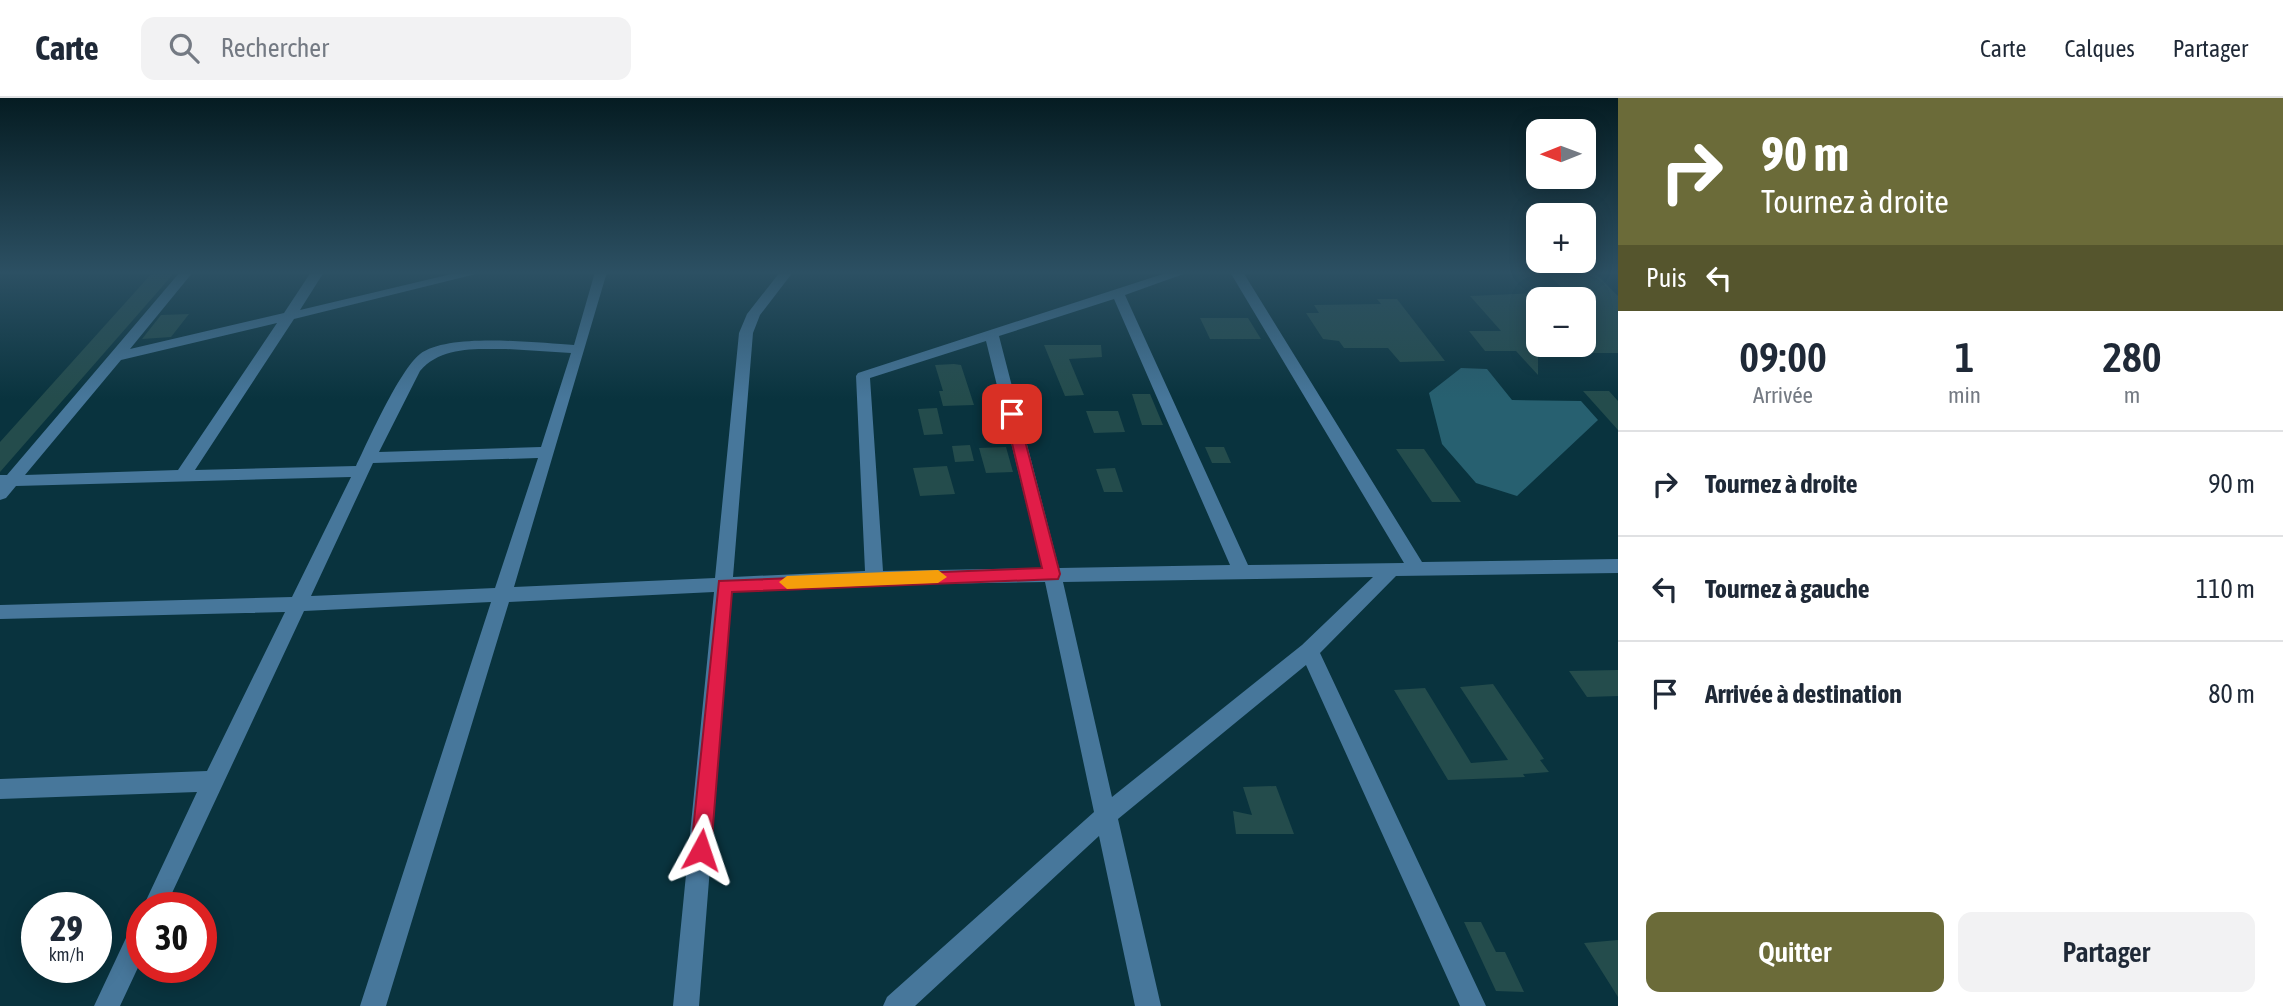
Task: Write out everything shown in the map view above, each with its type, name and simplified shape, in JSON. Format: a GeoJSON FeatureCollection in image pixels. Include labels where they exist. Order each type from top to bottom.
{"type":"FeatureCollection","features":[{"type":"Feature","properties":{"kind":"street"},"geometry":{"type":"LineString","coordinates":[[0,494],[7,480],[151,314]]}},
{"type":"Feature","properties":{"kind":"street"},"geometry":{"type":"LineString","coordinates":[[183,476],[290,314]]}},
{"type":"Feature","properties":{"kind":"street"},"geometry":{"type":"LineString","coordinates":[[114,357],[302,314]]}},
{"type":"Feature","properties":{"kind":"street"},"geometry":{"type":"LineString","coordinates":[[373,1006],[589,314]]}},
{"type":"Feature","properties":{"kind":"street"},"geometry":{"type":"LineString","coordinates":[[686,1006],[747,327],[755,314]]}},
{"type":"Feature","properties":{"kind":"street"},"geometry":{"type":"LineString","coordinates":[[874,578],[863,376],[1052,314]]}},
{"type":"Feature","properties":{"kind":"street"},"geometry":{"type":"LineString","coordinates":[[1127,314],[1243,574]]}},
{"type":"Feature","properties":{"kind":"street"},"geometry":{"type":"LineString","coordinates":[[1262,314],[1416,567]]}},
{"type":"Feature","properties":{"kind":"street"},"geometry":{"type":"LineString","coordinates":[[991,333],[1052,574],[1148,1006]]}},
{"type":"Feature","properties":{"kind":"street"},"geometry":{"type":"LineString","coordinates":[[161,892],[403,385],[427,355],[436,351],[483,347],[579,349]]}},
{"type":"Feature","properties":{"kind":"street"},"geometry":{"type":"LineString","coordinates":[[7,480],[183,476],[547,452]]}},
{"type":"Feature","properties":{"kind":"street"},"geometry":{"type":"LineString","coordinates":[[0,612],[298,604],[874,578],[1243,574],[1416,567],[1618,566]]}},
{"type":"Feature","properties":{"kind":"street"},"geometry":{"type":"LineString","coordinates":[[896,1006],[1105,816],[1309,651],[1393,568]]}},
{"type":"Feature","properties":{"kind":"street"},"geometry":{"type":"LineString","coordinates":[[1309,651],[1473,1006]]}},
{"type":"Feature","properties":{"kind":"street"},"geometry":{"type":"LineString","coordinates":[[0,789],[213,781]]}},
{"type":"Feature","properties":{"kind":"street"},"geometry":{"type":"LineString","coordinates":[[107,1006],[126,966]]}},
{"type":"Feature","properties":{"kind":"shaded area"},"geometry":{"type":"Polygon","coordinates":[[[1461,368],[1487,369],[1512,400],[1581,401],[1598,420],[1517,496],[1476,483],[1442,444],[1429,393],[1461,368]]]}},
{"type":"Feature","properties":{"kind":"building"},"geometry":{"type":"Polygon","coordinates":[[[115,314],[138,314],[0,472],[0,442],[115,314]]]}},
{"type":"Feature","properties":{"kind":"building"},"geometry":{"type":"Polygon","coordinates":[[[189,314],[171,337],[142,339],[161,315],[189,314]]]}},
{"type":"Feature","properties":{"kind":"building"},"geometry":{"type":"Polygon","coordinates":[[[1307,314],[1409,314],[1445,361],[1400,362],[1388,348],[1344,348],[1339,341],[1323,339],[1307,314]]]}},
{"type":"Feature","properties":{"kind":"building"},"geometry":{"type":"Polygon","coordinates":[[[1486,314],[1526,314],[1526,357],[1538,357],[1538,375],[1516,351],[1485,351],[1469,331],[1501,331],[1486,314]]]}},
{"type":"Feature","properties":{"kind":"building"},"geometry":{"type":"Polygon","coordinates":[[[1596,314],[1618,314],[1618,353],[1596,353],[1596,314]]]}},
{"type":"Feature","properties":{"kind":"building"},"geometry":{"type":"Polygon","coordinates":[[[1200,318],[1248,318],[1261,339],[1210,339],[1200,318]]]}},
{"type":"Feature","properties":{"kind":"building"},"geometry":{"type":"Polygon","coordinates":[[[1044,345],[1101,345],[1102,357],[1069,359],[1084,395],[1065,396],[1044,345]]]}},
{"type":"Feature","properties":{"kind":"building"},"geometry":{"type":"Polygon","coordinates":[[[935,365],[961,365],[974,405],[943,406],[939,391],[943,391],[935,365]]]}},
{"type":"Feature","properties":{"kind":"building"},"geometry":{"type":"Polygon","coordinates":[[[1583,391],[1609,391],[1618,401],[1618,430],[1583,391]]]}},
{"type":"Feature","properties":{"kind":"building"},"geometry":{"type":"Polygon","coordinates":[[[1132,394],[1150,394],[1163,425],[1142,425],[1132,394]]]}},
{"type":"Feature","properties":{"kind":"building"},"geometry":{"type":"Polygon","coordinates":[[[937,408],[943,434],[924,435],[918,409],[937,408]]]}},
{"type":"Feature","properties":{"kind":"building"},"geometry":{"type":"Polygon","coordinates":[[[1086,411],[1118,411],[1125,432],[1094,433],[1086,411]]]}},
{"type":"Feature","properties":{"kind":"building"},"geometry":{"type":"Polygon","coordinates":[[[970,445],[974,461],[955,462],[952,446],[970,445]]]}},
{"type":"Feature","properties":{"kind":"building"},"geometry":{"type":"Polygon","coordinates":[[[1006,447],[1013,472],[986,473],[979,448],[1006,447]]]}},
{"type":"Feature","properties":{"kind":"building"},"geometry":{"type":"Polygon","coordinates":[[[1205,447],[1224,447],[1231,463],[1212,463],[1205,447]]]}},
{"type":"Feature","properties":{"kind":"building"},"geometry":{"type":"Polygon","coordinates":[[[1396,449],[1424,449],[1461,502],[1432,502],[1396,449]]]}},
{"type":"Feature","properties":{"kind":"building"},"geometry":{"type":"Polygon","coordinates":[[[947,466],[955,494],[920,496],[913,468],[947,466]]]}},
{"type":"Feature","properties":{"kind":"building"},"geometry":{"type":"Polygon","coordinates":[[[1115,468],[1123,492],[1104,492],[1096,469],[1115,468]]]}},
{"type":"Feature","properties":{"kind":"building"},"geometry":{"type":"Polygon","coordinates":[[[1618,670],[1618,696],[1587,697],[1569,671],[1618,670]]]}},
{"type":"Feature","properties":{"kind":"building"},"geometry":{"type":"Polygon","coordinates":[[[1493,684],[1544,759],[1540,760],[1549,772],[1523,774],[1525,777],[1448,780],[1394,690],[1425,688],[1471,763],[1508,760],[1460,687],[1493,684]]]}},
{"type":"Feature","properties":{"kind":"building"},"geometry":{"type":"Polygon","coordinates":[[[1276,786],[1294,834],[1236,834],[1233,811],[1252,815],[1243,787],[1276,786]]]}},
{"type":"Feature","properties":{"kind":"building"},"geometry":{"type":"Polygon","coordinates":[[[1464,922],[1481,922],[1496,952],[1505,952],[1524,992],[1496,991],[1464,922]]]}},
{"type":"Feature","properties":{"kind":"building"},"geometry":{"type":"Polygon","coordinates":[[[1618,940],[1618,997],[1584,943],[1618,940]]]}},
{"type":"Feature","properties":{"kind":"slow traffic"},"geometry":{"type":"LineString","coordinates":[[787,582],[938,577]]}},
{"type":"Feature","properties":{"kind":"route"},"geometry":{"type":"LineString","coordinates":[[701,850],[724,586],[874,578],[1052,574],[1012,414]]}}]}
